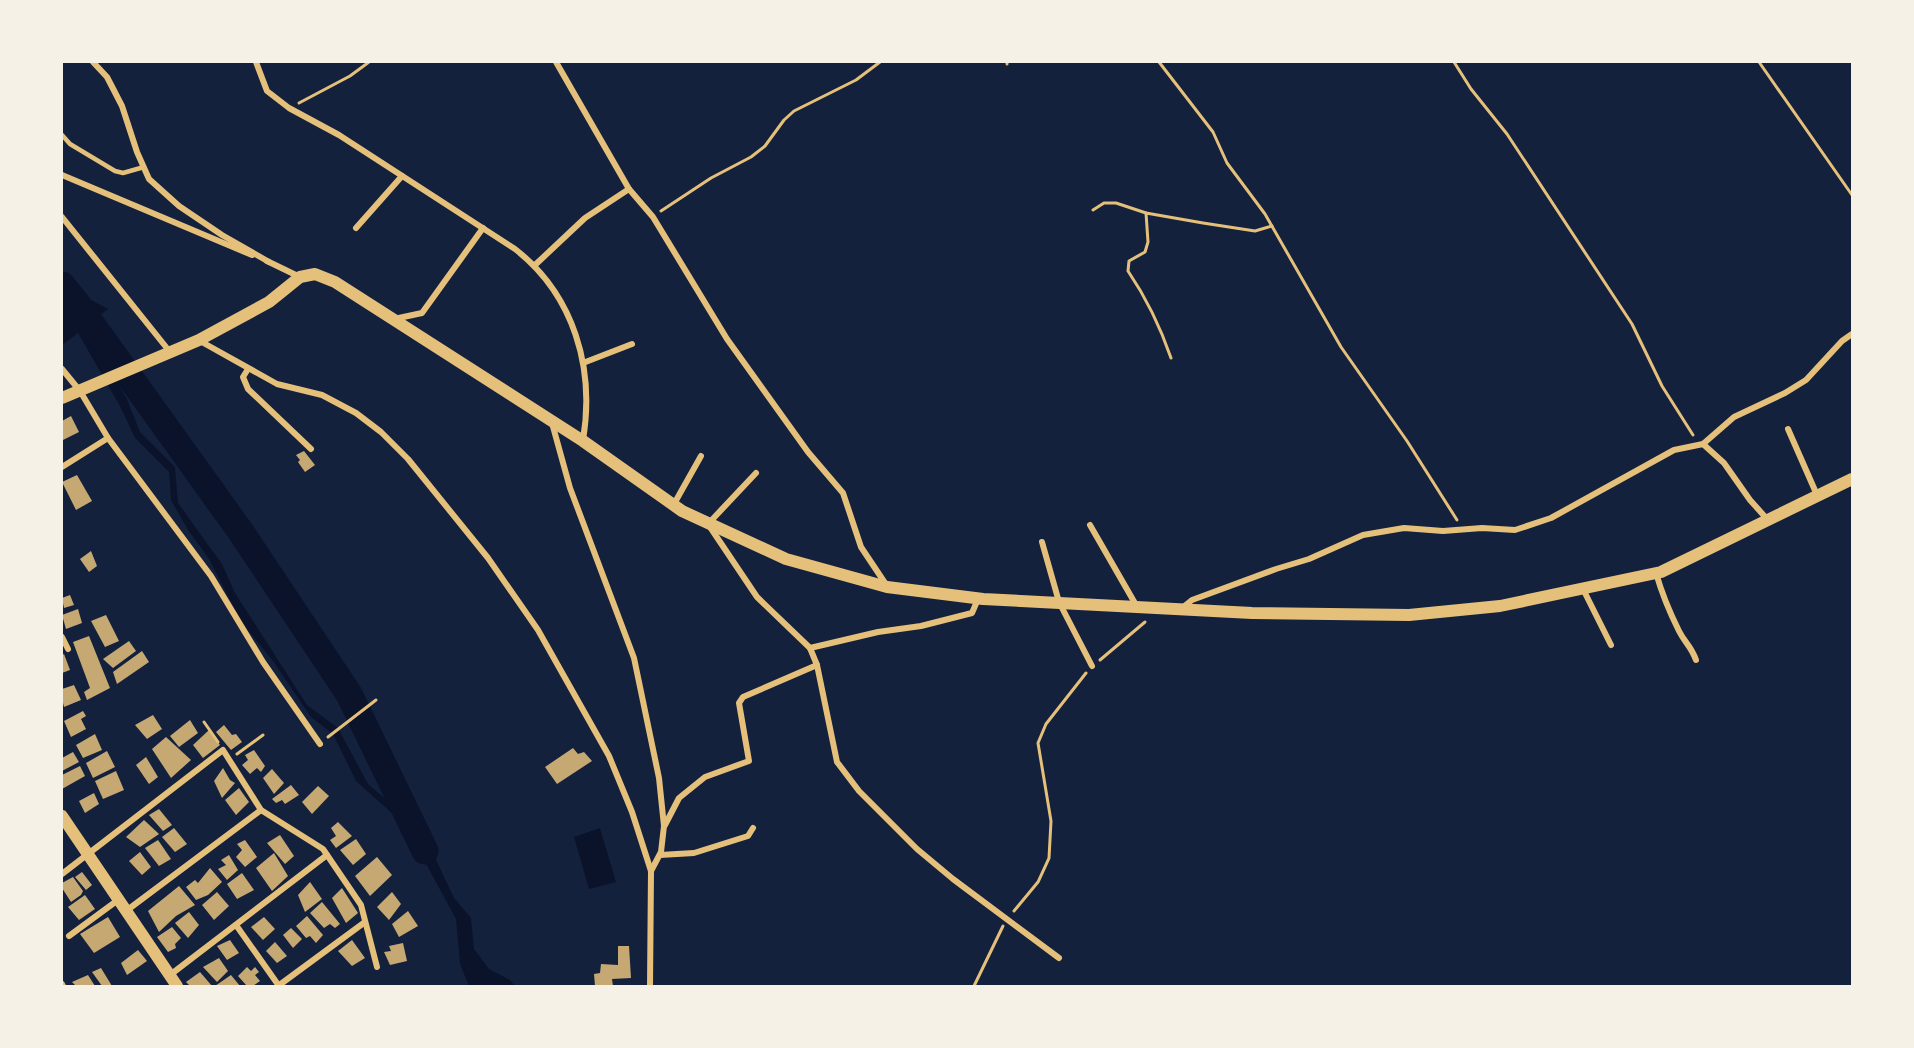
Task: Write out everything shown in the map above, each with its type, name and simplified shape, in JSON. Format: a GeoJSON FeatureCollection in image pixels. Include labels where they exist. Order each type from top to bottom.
{"type":"FeatureCollection","features":[{"type":"Feature","properties":{"kind":"main road"},"geometry":{"type":"LineString","coordinates":[[62,398],[199,340],[269,302],[300,277],[315,274],[335,282],[583,441],[673,505],[708,524],[786,559],[887,587],[978,598],[1252,613],[1409,615],[1500,606],[1656,573],[1852,479]]}},
{"type":"Feature","properties":{"kind":"main road"},"geometry":{"type":"LineString","coordinates":[[62,816],[177,987]]}},
{"type":"Feature","properties":{"kind":"street"},"geometry":{"type":"LineString","coordinates":[[93,62],[107,77],[122,106],[149,179],[179,206],[222,235],[300,277]]}},
{"type":"Feature","properties":{"kind":"street"},"geometry":{"type":"LineString","coordinates":[[256,62],[267,91],[289,108],[339,135],[483,228],[535,265],[554,290],[578,340],[587,391],[583,441]]}},
{"type":"Feature","properties":{"kind":"street"},"geometry":{"type":"LineString","coordinates":[[556,62],[629,189],[653,217],[727,339],[808,452],[843,493],[861,547],[887,587]]}},
{"type":"Feature","properties":{"kind":"street"},"geometry":{"type":"LineString","coordinates":[[62,175],[197,234],[269,262]]}},
{"type":"Feature","properties":{"kind":"street"},"geometry":{"type":"LineString","coordinates":[[356,228],[402,176]]}},
{"type":"Feature","properties":{"kind":"street"},"geometry":{"type":"LineString","coordinates":[[535,265],[585,218],[629,189]]}},
{"type":"Feature","properties":{"kind":"street"},"geometry":{"type":"LineString","coordinates":[[62,217],[168,354]]}},
{"type":"Feature","properties":{"kind":"street"},"geometry":{"type":"LineString","coordinates":[[394,320],[422,313],[483,228]]}},
{"type":"Feature","properties":{"kind":"street"},"geometry":{"type":"LineString","coordinates":[[1182,608],[1192,600],[1310,559],[1363,535],[1404,528],[1443,531],[1482,528],[1515,530],[1551,518],[1674,450],[1703,444],[1734,417],[1785,393],[1806,380],[1842,341],[1852,334]]}},
{"type":"Feature","properties":{"kind":"street"},"geometry":{"type":"LineString","coordinates":[[199,340],[277,384],[322,396],[356,413],[381,432],[408,459],[488,558],[538,630],[609,756],[651,871],[650,987]]}},
{"type":"Feature","properties":{"kind":"street"},"geometry":{"type":"LineString","coordinates":[[583,363],[632,344]]}},
{"type":"Feature","properties":{"kind":"street"},"geometry":{"type":"LineString","coordinates":[[62,369],[80,392],[108,438],[211,576],[263,662],[320,744]]}},
{"type":"Feature","properties":{"kind":"street"},"geometry":{"type":"LineString","coordinates":[[248,369],[243,377],[248,389],[312,449]]}},
{"type":"Feature","properties":{"kind":"street"},"geometry":{"type":"LineString","coordinates":[[551,421],[570,488],[634,658],[659,778],[664,826],[660,855],[651,871]]}},
{"type":"Feature","properties":{"kind":"street"},"geometry":{"type":"LineString","coordinates":[[1788,429],[1817,495]]}},
{"type":"Feature","properties":{"kind":"street"},"geometry":{"type":"LineString","coordinates":[[62,467],[108,438]]}},
{"type":"Feature","properties":{"kind":"street"},"geometry":{"type":"LineString","coordinates":[[1703,444],[1724,463],[1750,500],[1767,519]]}},
{"type":"Feature","properties":{"kind":"street"},"geometry":{"type":"LineString","coordinates":[[673,505],[701,456]]}},
{"type":"Feature","properties":{"kind":"street"},"geometry":{"type":"LineString","coordinates":[[756,473],[708,524],[757,597],[810,648],[817,665],[837,762],[859,791],[917,849],[953,879],[1059,958]]}},
{"type":"Feature","properties":{"kind":"street"},"geometry":{"type":"LineString","coordinates":[[1090,525],[1136,605]]}},
{"type":"Feature","properties":{"kind":"street"},"geometry":{"type":"LineString","coordinates":[[1042,542],[1059,602],[1092,666]]}},
{"type":"Feature","properties":{"kind":"street"},"geometry":{"type":"LineString","coordinates":[[1656,573],[1662,594],[1681,634],[1692,647],[1696,660]]}},
{"type":"Feature","properties":{"kind":"street"},"geometry":{"type":"LineString","coordinates":[[1583,588],[1611,645]]}},
{"type":"Feature","properties":{"kind":"street"},"geometry":{"type":"LineString","coordinates":[[810,648],[878,632],[921,626],[972,613],[978,598]]}},
{"type":"Feature","properties":{"kind":"street"},"geometry":{"type":"LineString","coordinates":[[62,637],[68,649]]}},
{"type":"Feature","properties":{"kind":"street"},"geometry":{"type":"LineString","coordinates":[[664,826],[679,798],[705,777],[749,761],[739,703],[743,697],[817,665]]}},
{"type":"Feature","properties":{"kind":"street"},"geometry":{"type":"LineString","coordinates":[[62,874],[222,750],[261,810],[323,849],[361,905],[377,967]]}},
{"type":"Feature","properties":{"kind":"street"},"geometry":{"type":"LineString","coordinates":[[126,912],[261,810]]}},
{"type":"Feature","properties":{"kind":"street"},"geometry":{"type":"LineString","coordinates":[[660,855],[694,853],[748,836],[753,828]]}},
{"type":"Feature","properties":{"kind":"street"},"geometry":{"type":"LineString","coordinates":[[169,975],[327,855]]}},
{"type":"Feature","properties":{"kind":"street"},"geometry":{"type":"LineString","coordinates":[[69,936],[117,900]]}},
{"type":"Feature","properties":{"kind":"street"},"geometry":{"type":"LineString","coordinates":[[236,925],[278,986],[365,922]]}},
{"type":"Feature","properties":{"kind":"lane"},"geometry":{"type":"LineString","coordinates":[[62,135],[70,144],[115,171],[123,173],[144,167]]}},
{"type":"Feature","properties":{"kind":"path"},"geometry":{"type":"LineString","coordinates":[[289,108],[350,76],[369,62]]}},
{"type":"Feature","properties":{"kind":"path"},"geometry":{"type":"LineString","coordinates":[[653,217],[711,178],[751,157],[765,146],[784,120],[794,111],[856,80],[880,62]]}},
{"type":"Feature","properties":{"kind":"path"},"geometry":{"type":"LineString","coordinates":[[1159,62],[1213,132],[1227,163],[1272,226],[1341,347],[1407,441],[1463,529]]}},
{"type":"Feature","properties":{"kind":"path"},"geometry":{"type":"LineString","coordinates":[[1454,62],[1471,89],[1507,134],[1632,324],[1662,386],[1689,431],[1703,444]]}},
{"type":"Feature","properties":{"kind":"path"},"geometry":{"type":"LineString","coordinates":[[1759,62],[1852,195]]}},
{"type":"Feature","properties":{"kind":"path"},"geometry":{"type":"LineString","coordinates":[[1093,210],[1104,203],[1116,203],[1146,213],[1255,231],[1272,226]]}},
{"type":"Feature","properties":{"kind":"path"},"geometry":{"type":"LineString","coordinates":[[1146,213],[1148,242],[1145,252],[1129,261],[1128,271],[1149,303],[1171,358]]}},
{"type":"Feature","properties":{"kind":"path"},"geometry":{"type":"LineString","coordinates":[[974,987],[1008,918],[1038,882],[1049,858],[1051,821],[1045,774],[1038,743],[1046,724],[1092,666],[1145,622]]}},
{"type":"Feature","properties":{"kind":"path"},"geometry":{"type":"LineString","coordinates":[[320,744],[376,700]]}},
{"type":"Feature","properties":{"kind":"path"},"geometry":{"type":"LineString","coordinates":[[204,722],[222,750]]}},
{"type":"Feature","properties":{"kind":"path"},"geometry":{"type":"LineString","coordinates":[[228,760],[263,735]]}},
{"type":"Feature","properties":{"kind":"water"},"geometry":{"type":"Polygon","coordinates":[[[62,295],[75,310],[91,300],[108,309],[85,327],[127,399],[140,432],[175,467],[178,503],[222,564],[235,593],[307,705],[338,728],[368,784],[413,822],[430,847],[454,898],[471,918],[474,949],[489,969],[510,980],[515,986],[469,986],[460,964],[456,919],[405,825],[356,781],[333,734],[311,717],[273,661],[242,623],[209,559],[188,530],[171,500],[169,472],[135,438],[120,406],[78,333],[62,345],[62,295]]]}},
{"type":"Feature","properties":{"kind":"water"},"geometry":{"type":"Polygon","coordinates":[[[600,828],[616,882],[589,889],[574,837],[600,828]]]}},
{"type":"Feature","properties":{"kind":"building"},"geometry":{"type":"Polygon","coordinates":[[[71,416],[79,432],[63,440],[62,421],[71,416]]]}},
{"type":"Feature","properties":{"kind":"building"},"geometry":{"type":"Polygon","coordinates":[[[304,451],[315,465],[305,472],[296,455],[304,451]]]}},
{"type":"Feature","properties":{"kind":"building"},"geometry":{"type":"Polygon","coordinates":[[[77,475],[92,501],[76,510],[62,482],[77,475]]]}},
{"type":"Feature","properties":{"kind":"building"},"geometry":{"type":"Polygon","coordinates":[[[91,551],[97,566],[89,572],[80,559],[91,551]]]}},
{"type":"Feature","properties":{"kind":"building"},"geometry":{"type":"Polygon","coordinates":[[[70,595],[74,605],[64,608],[62,598],[70,595]]]}},
{"type":"Feature","properties":{"kind":"building"},"geometry":{"type":"Polygon","coordinates":[[[78,609],[82,623],[66,629],[62,615],[78,609]]]}},
{"type":"Feature","properties":{"kind":"building"},"geometry":{"type":"Polygon","coordinates":[[[106,615],[119,641],[105,647],[91,621],[106,615]]]}},
{"type":"Feature","properties":{"kind":"building"},"geometry":{"type":"Polygon","coordinates":[[[89,636],[110,688],[87,700],[84,692],[90,688],[73,642],[89,636]]]}},
{"type":"Feature","properties":{"kind":"building"},"geometry":{"type":"Polygon","coordinates":[[[129,641],[136,651],[113,668],[103,659],[129,641]]]}},
{"type":"Feature","properties":{"kind":"building"},"geometry":{"type":"Polygon","coordinates":[[[142,651],[149,662],[117,684],[113,672],[142,651]]]}},
{"type":"Feature","properties":{"kind":"building"},"geometry":{"type":"Polygon","coordinates":[[[64,654],[70,670],[62,673],[62,655],[64,654]]]}},
{"type":"Feature","properties":{"kind":"building"},"geometry":{"type":"Polygon","coordinates":[[[74,685],[81,700],[64,707],[62,689],[74,685]]]}},
{"type":"Feature","properties":{"kind":"building"},"geometry":{"type":"Polygon","coordinates":[[[83,711],[86,716],[81,719],[86,729],[71,737],[64,721],[83,711]]]}},
{"type":"Feature","properties":{"kind":"building"},"geometry":{"type":"Polygon","coordinates":[[[153,715],[162,729],[147,739],[135,725],[153,715]]]}},
{"type":"Feature","properties":{"kind":"building"},"geometry":{"type":"Polygon","coordinates":[[[190,720],[198,733],[179,747],[170,736],[190,720]]]}},
{"type":"Feature","properties":{"kind":"building"},"geometry":{"type":"Polygon","coordinates":[[[224,725],[242,742],[231,750],[216,732],[224,725]]]}},
{"type":"Feature","properties":{"kind":"building"},"geometry":{"type":"Polygon","coordinates":[[[209,730],[220,745],[203,758],[193,745],[209,730]]]}},
{"type":"Feature","properties":{"kind":"building"},"geometry":{"type":"Polygon","coordinates":[[[95,734],[102,750],[83,758],[76,745],[95,734]]]}},
{"type":"Feature","properties":{"kind":"building"},"geometry":{"type":"Polygon","coordinates":[[[166,737],[191,760],[171,778],[152,749],[166,737]]]}},
{"type":"Feature","properties":{"kind":"building"},"geometry":{"type":"Polygon","coordinates":[[[573,748],[578,754],[584,752],[592,761],[557,784],[545,767],[573,748]]]}},
{"type":"Feature","properties":{"kind":"building"},"geometry":{"type":"Polygon","coordinates":[[[254,750],[265,766],[261,772],[257,768],[250,774],[242,765],[248,760],[245,755],[254,750]]]}},
{"type":"Feature","properties":{"kind":"building"},"geometry":{"type":"Polygon","coordinates":[[[107,751],[115,767],[93,778],[86,763],[107,751]]]}},
{"type":"Feature","properties":{"kind":"building"},"geometry":{"type":"Polygon","coordinates":[[[73,752],[79,762],[62,771],[62,758],[73,752]]]}},
{"type":"Feature","properties":{"kind":"building"},"geometry":{"type":"Polygon","coordinates":[[[146,757],[158,777],[149,784],[136,765],[146,757]]]}},
{"type":"Feature","properties":{"kind":"building"},"geometry":{"type":"Polygon","coordinates":[[[80,766],[85,776],[62,789],[62,775],[80,766]]]}},
{"type":"Feature","properties":{"kind":"building"},"geometry":{"type":"Polygon","coordinates":[[[223,768],[230,780],[235,783],[222,798],[214,781],[223,768]]]}},
{"type":"Feature","properties":{"kind":"building"},"geometry":{"type":"Polygon","coordinates":[[[272,769],[284,783],[274,794],[263,778],[272,769]]]}},
{"type":"Feature","properties":{"kind":"building"},"geometry":{"type":"Polygon","coordinates":[[[116,771],[124,790],[103,799],[95,781],[116,771]]]}},
{"type":"Feature","properties":{"kind":"building"},"geometry":{"type":"Polygon","coordinates":[[[291,785],[299,795],[285,804],[282,800],[276,803],[272,799],[291,785]]]}},
{"type":"Feature","properties":{"kind":"building"},"geometry":{"type":"Polygon","coordinates":[[[318,786],[329,796],[312,814],[302,802],[318,786]]]}},
{"type":"Feature","properties":{"kind":"building"},"geometry":{"type":"Polygon","coordinates":[[[239,788],[249,802],[236,815],[225,800],[239,788]]]}},
{"type":"Feature","properties":{"kind":"building"},"geometry":{"type":"Polygon","coordinates":[[[94,793],[99,804],[85,813],[79,801],[94,793]]]}},
{"type":"Feature","properties":{"kind":"building"},"geometry":{"type":"Polygon","coordinates":[[[159,809],[172,825],[163,831],[149,815],[159,809]]]}},
{"type":"Feature","properties":{"kind":"building"},"geometry":{"type":"Polygon","coordinates":[[[144,820],[159,834],[140,847],[126,837],[144,820]]]}},
{"type":"Feature","properties":{"kind":"building"},"geometry":{"type":"Polygon","coordinates":[[[338,822],[352,836],[336,848],[330,840],[336,836],[331,828],[338,822]]]}},
{"type":"Feature","properties":{"kind":"building"},"geometry":{"type":"Polygon","coordinates":[[[174,828],[187,844],[175,852],[162,837],[174,828]]]}},
{"type":"Feature","properties":{"kind":"building"},"geometry":{"type":"Polygon","coordinates":[[[280,835],[294,856],[285,864],[267,843],[280,835]]]}},
{"type":"Feature","properties":{"kind":"building"},"geometry":{"type":"Polygon","coordinates":[[[356,839],[366,854],[353,865],[340,850],[356,839]]]}},
{"type":"Feature","properties":{"kind":"building"},"geometry":{"type":"Polygon","coordinates":[[[158,840],[171,859],[159,866],[145,848],[158,840]]]}},
{"type":"Feature","properties":{"kind":"building"},"geometry":{"type":"Polygon","coordinates":[[[245,840],[257,857],[245,867],[236,857],[242,850],[237,844],[245,840]]]}},
{"type":"Feature","properties":{"kind":"building"},"geometry":{"type":"Polygon","coordinates":[[[140,852],[151,867],[142,875],[129,861],[140,852]]]}},
{"type":"Feature","properties":{"kind":"building"},"geometry":{"type":"Polygon","coordinates":[[[274,853],[288,876],[272,891],[256,868],[274,853]]]}},
{"type":"Feature","properties":{"kind":"building"},"geometry":{"type":"Polygon","coordinates":[[[229,855],[238,870],[227,880],[218,869],[226,865],[221,860],[229,855]]]}},
{"type":"Feature","properties":{"kind":"building"},"geometry":{"type":"Polygon","coordinates":[[[377,857],[392,875],[370,896],[355,876],[377,857]]]}},
{"type":"Feature","properties":{"kind":"building"},"geometry":{"type":"Polygon","coordinates":[[[210,868],[222,882],[208,895],[196,900],[186,887],[195,880],[198,883],[210,868]]]}},
{"type":"Feature","properties":{"kind":"building"},"geometry":{"type":"Polygon","coordinates":[[[82,872],[92,885],[86,890],[75,877],[82,872]]]}},
{"type":"Feature","properties":{"kind":"building"},"geometry":{"type":"Polygon","coordinates":[[[242,873],[254,890],[237,899],[227,884],[242,873]]]}},
{"type":"Feature","properties":{"kind":"building"},"geometry":{"type":"Polygon","coordinates":[[[73,877],[83,891],[71,902],[62,888],[62,883],[73,877]]]}},
{"type":"Feature","properties":{"kind":"building"},"geometry":{"type":"Polygon","coordinates":[[[310,882],[322,899],[305,912],[298,895],[310,882]]]}},
{"type":"Feature","properties":{"kind":"building"},"geometry":{"type":"Polygon","coordinates":[[[179,886],[195,905],[176,916],[159,932],[148,911],[179,886]]]}},
{"type":"Feature","properties":{"kind":"building"},"geometry":{"type":"Polygon","coordinates":[[[342,888],[358,913],[346,923],[332,898],[342,888]]]}},
{"type":"Feature","properties":{"kind":"building"},"geometry":{"type":"Polygon","coordinates":[[[217,892],[229,906],[214,920],[202,905],[217,892]]]}},
{"type":"Feature","properties":{"kind":"building"},"geometry":{"type":"Polygon","coordinates":[[[392,892],[401,904],[389,920],[377,907],[392,892]]]}},
{"type":"Feature","properties":{"kind":"building"},"geometry":{"type":"Polygon","coordinates":[[[85,895],[95,909],[79,920],[68,907],[85,895]]]}},
{"type":"Feature","properties":{"kind":"building"},"geometry":{"type":"Polygon","coordinates":[[[322,902],[340,924],[335,928],[330,924],[324,928],[310,913],[322,902]]]}},
{"type":"Feature","properties":{"kind":"building"},"geometry":{"type":"Polygon","coordinates":[[[408,911],[418,926],[399,937],[392,924],[408,911]]]}},
{"type":"Feature","properties":{"kind":"building"},"geometry":{"type":"Polygon","coordinates":[[[189,912],[199,925],[188,938],[175,923],[189,912]]]}},
{"type":"Feature","properties":{"kind":"building"},"geometry":{"type":"Polygon","coordinates":[[[307,916],[323,935],[316,943],[310,936],[306,938],[296,926],[307,916]]]}},
{"type":"Feature","properties":{"kind":"building"},"geometry":{"type":"Polygon","coordinates":[[[108,917],[120,937],[94,953],[80,934],[108,917]]]}},
{"type":"Feature","properties":{"kind":"building"},"geometry":{"type":"Polygon","coordinates":[[[264,917],[275,929],[263,940],[251,927],[264,917]]]}},
{"type":"Feature","properties":{"kind":"building"},"geometry":{"type":"Polygon","coordinates":[[[172,927],[181,938],[175,944],[176,948],[168,952],[157,937],[172,927]]]}},
{"type":"Feature","properties":{"kind":"building"},"geometry":{"type":"Polygon","coordinates":[[[291,928],[302,939],[293,948],[283,935],[291,928]]]}},
{"type":"Feature","properties":{"kind":"building"},"geometry":{"type":"Polygon","coordinates":[[[230,940],[239,953],[227,960],[217,946],[230,940]]]}},
{"type":"Feature","properties":{"kind":"building"},"geometry":{"type":"Polygon","coordinates":[[[352,940],[365,958],[352,966],[338,951],[352,940]]]}},
{"type":"Feature","properties":{"kind":"building"},"geometry":{"type":"Polygon","coordinates":[[[275,942],[287,956],[277,963],[266,951],[275,942]]]}},
{"type":"Feature","properties":{"kind":"building"},"geometry":{"type":"Polygon","coordinates":[[[403,943],[407,961],[390,965],[384,952],[391,951],[389,946],[403,943]]]}},
{"type":"Feature","properties":{"kind":"building"},"geometry":{"type":"Polygon","coordinates":[[[618,946],[629,946],[631,978],[612,979],[613,986],[595,986],[594,974],[600,973],[601,964],[618,965],[618,946]]]}},
{"type":"Feature","properties":{"kind":"building"},"geometry":{"type":"Polygon","coordinates":[[[138,950],[147,961],[127,975],[121,963],[138,950]]]}},
{"type":"Feature","properties":{"kind":"building"},"geometry":{"type":"Polygon","coordinates":[[[219,958],[228,971],[217,982],[203,967],[219,958]]]}},
{"type":"Feature","properties":{"kind":"building"},"geometry":{"type":"Polygon","coordinates":[[[247,967],[251,971],[255,967],[259,972],[255,975],[260,981],[253,986],[247,986],[238,976],[247,967]]]}},
{"type":"Feature","properties":{"kind":"building"},"geometry":{"type":"Polygon","coordinates":[[[101,968],[112,986],[102,986],[92,972],[101,968]]]}},
{"type":"Feature","properties":{"kind":"building"},"geometry":{"type":"Polygon","coordinates":[[[200,972],[212,986],[190,986],[186,982],[200,972]]]}},
{"type":"Feature","properties":{"kind":"building"},"geometry":{"type":"Polygon","coordinates":[[[88,975],[95,986],[76,986],[72,982],[88,975]]]}},
{"type":"Feature","properties":{"kind":"building"},"geometry":{"type":"Polygon","coordinates":[[[231,975],[240,986],[215,986],[231,975]]]}},
{"type":"Feature","properties":{"kind":"waterway"},"geometry":{"type":"LineString","coordinates":[[62,285],[241,532],[349,694],[425,851]]}}]}
